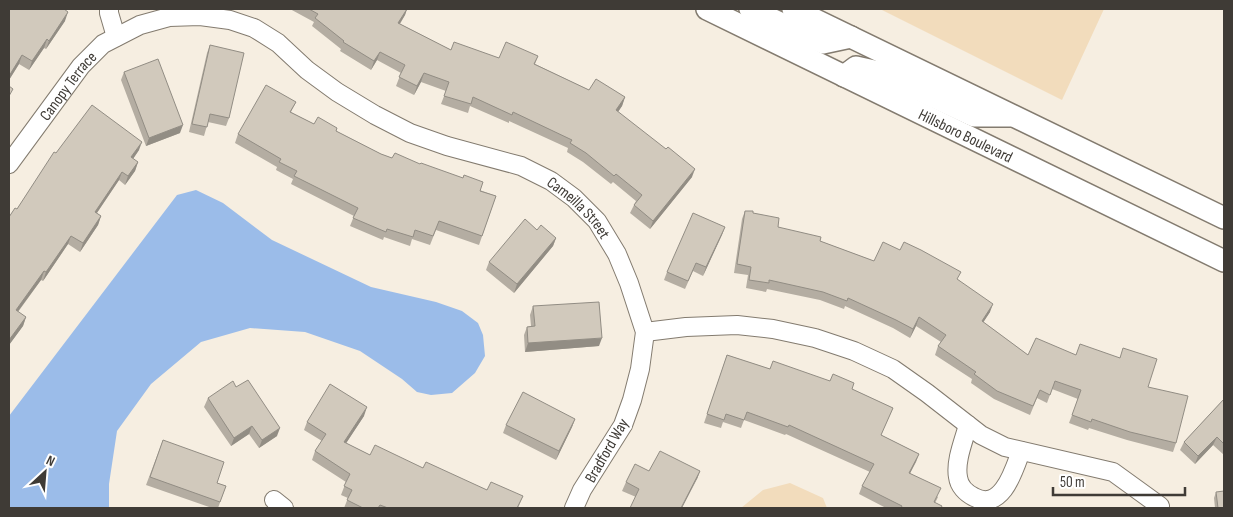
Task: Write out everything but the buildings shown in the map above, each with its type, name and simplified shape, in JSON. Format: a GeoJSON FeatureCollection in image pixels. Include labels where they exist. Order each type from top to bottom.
{"type":"FeatureCollection","features":[{"type":"Feature","properties":{"kind":"street"},"geometry":{"type":"LineString","coordinates":[[109,9],[116,37]]}},
{"type":"Feature","properties":{"kind":"street","name":"Hillsboro Boulevard"},"geometry":{"type":"LineString","coordinates":[[707,9],[1224,261]]}},
{"type":"Feature","properties":{"kind":"street"},"geometry":{"type":"LineString","coordinates":[[750,9],[823,43],[851,37]]}},
{"type":"Feature","properties":{"kind":"street"},"geometry":{"type":"LineString","coordinates":[[793,9],[1224,218]]}},
{"type":"Feature","properties":{"kind":"street","name":"Cameilla Street"},"geometry":{"type":"LineString","coordinates":[[140,25],[168,13],[230,20],[254,28],[278,43],[307,70],[374,116],[410,133],[447,146],[520,166],[551,181],[574,198],[597,221],[617,254],[645,332]]}},
{"type":"Feature","properties":{"kind":"street","name":"Canopy Terrace"},"geometry":{"type":"LineString","coordinates":[[9,164],[80,66],[103,44],[140,25]]}},
{"type":"Feature","properties":{"kind":"street"},"geometry":{"type":"LineString","coordinates":[[844,76],[856,67],[883,73],[974,116],[1016,116]]}},
{"type":"Feature","properties":{"kind":"street"},"geometry":{"type":"LineString","coordinates":[[645,332],[686,327],[737,325],[773,329],[814,338],[854,351],[893,369],[981,435],[1005,446],[1113,472],[1160,506]]}},
{"type":"Feature","properties":{"kind":"street","name":"Bradford Way"},"geometry":{"type":"LineString","coordinates":[[574,508],[582,490],[623,426],[640,369],[645,332]]}},
{"type":"Feature","properties":{"kind":"street"},"geometry":{"type":"LineString","coordinates":[[968,424],[958,464],[958,479],[965,492],[979,500],[993,498],[1003,491],[1011,478],[1021,450]]}},
{"type":"Feature","properties":{"kind":"shaded area"},"geometry":{"type":"Polygon","coordinates":[[[880,9],[1104,9],[1062,100],[880,9]]]}},
{"type":"Feature","properties":{"kind":"shaded area"},"geometry":{"type":"Polygon","coordinates":[[[790,483],[823,498],[827,508],[741,508],[763,490],[790,483]]]}},
{"type":"Feature","properties":{"kind":"water"},"geometry":{"type":"Polygon","coordinates":[[[196,190],[223,203],[272,240],[371,287],[436,302],[462,311],[478,323],[483,335],[485,356],[475,373],[452,393],[431,395],[417,392],[402,379],[360,351],[305,332],[250,328],[201,342],[151,384],[117,431],[109,484],[109,508],[9,508],[9,416],[177,195],[196,190]]]}}]}
